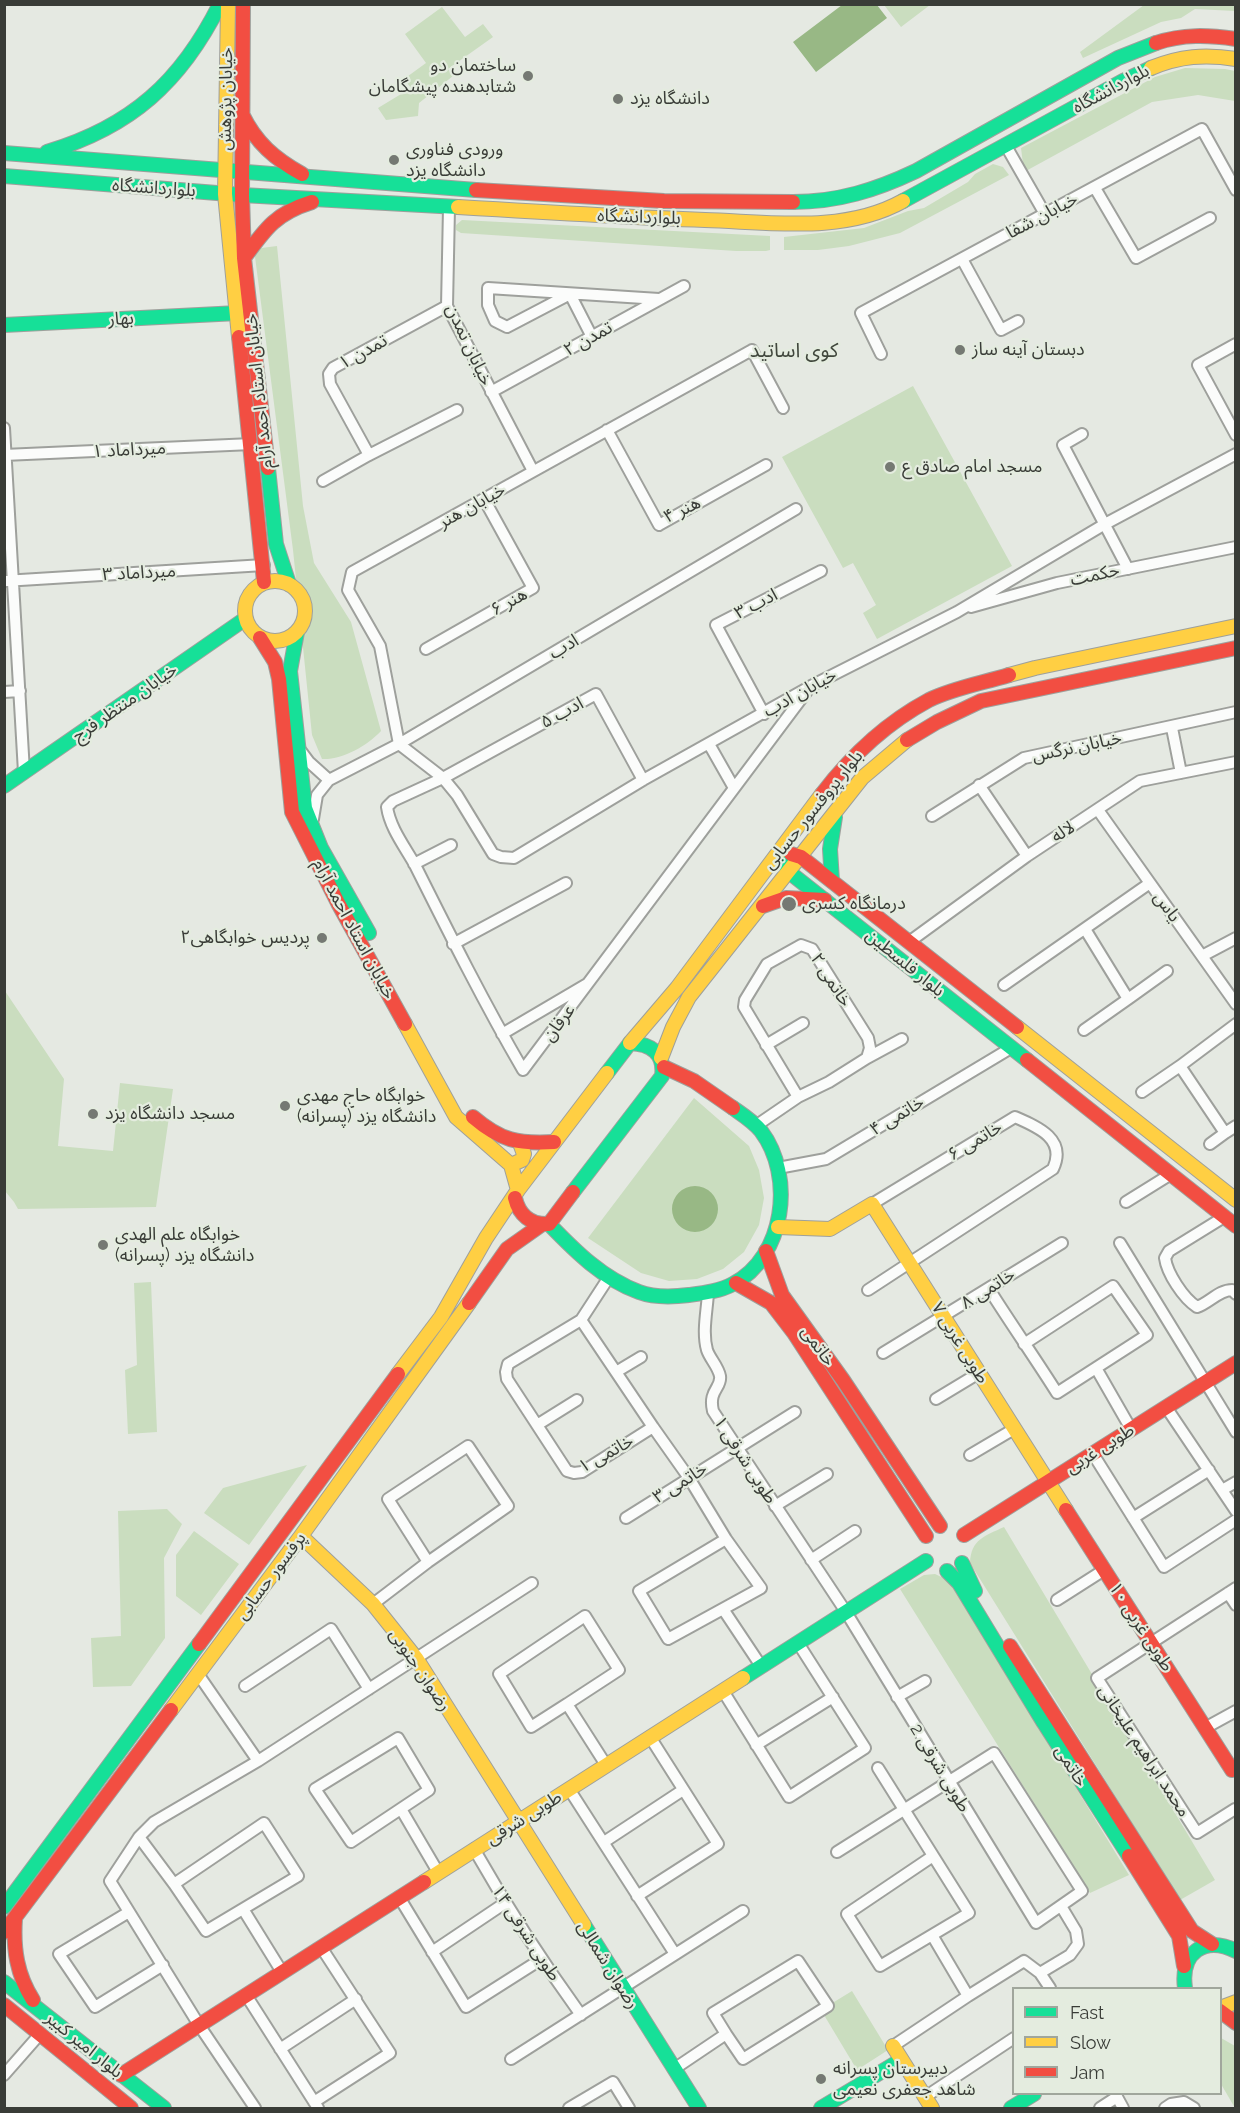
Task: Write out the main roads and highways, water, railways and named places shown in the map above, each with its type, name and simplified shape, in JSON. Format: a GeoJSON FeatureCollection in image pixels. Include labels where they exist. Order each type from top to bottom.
{"type":"FeatureCollection","features":[{"type":"Feature","properties":{"kind":"main road"},"geometry":{"type":"LineString","coordinates":[[31,155],[64,148],[94,136],[141,108],[174,75],[200,39],[220,4]]}},
{"type":"Feature","properties":{"kind":"main road","name":"خیابان پژوهش"},"geometry":{"type":"LineString","coordinates":[[225,194],[228,4]]}},
{"type":"Feature","properties":{"kind":"main road","name":"خیابان پژوهش"},"geometry":{"type":"LineString","coordinates":[[242,195],[243,4]]}},
{"type":"Feature","properties":{"kind":"main road","name":"بلواردانشگاه"},"geometry":{"type":"LineString","coordinates":[[4,153],[225,171],[663,201],[811,202],[848,198],[884,186],[1118,58],[1172,37],[1194,35],[1236,39]]}},
{"type":"Feature","properties":{"kind":"main road","name":"بلواردانشگاه"},"geometry":{"type":"LineString","coordinates":[[4,176],[225,194],[449,208],[612,217],[817,223],[857,219],[889,208],[1006,147],[1123,81],[1162,63],[1180,56],[1200,55],[1236,59]]}},
{"type":"Feature","properties":{"kind":"main road"},"geometry":{"type":"LineString","coordinates":[[242,114],[249,129],[263,148],[282,163],[309,177]]}},
{"type":"Feature","properties":{"kind":"main road","name":"خیابان استاد احمد آرام"},"geometry":{"type":"LineString","coordinates":[[225,194],[252,444],[264,582]]}},
{"type":"Feature","properties":{"kind":"main road","name":"خیابان استاد احمد آرام"},"geometry":{"type":"LineString","coordinates":[[242,195],[244,258],[276,544],[290,584]]}},
{"type":"Feature","properties":{"kind":"main road"},"geometry":{"type":"LineString","coordinates":[[612,197],[612,217]]}},
{"type":"Feature","properties":{"kind":"main road"},"geometry":{"type":"LineString","coordinates":[[244,258],[278,215],[296,207],[327,199]]}},
{"type":"Feature","properties":{"kind":"main road","name":"بهار"},"geometry":{"type":"LineString","coordinates":[[4,325],[238,313]]}},
{"type":"Feature","properties":{"kind":"main road"},"geometry":{"type":"LineString","coordinates":[[277,580],[290,584],[300,593],[306,606],[305,620],[297,632],[283,641],[260,638],[251,630],[245,619],[244,608],[248,597],[264,582],[277,580]]}},
{"type":"Feature","properties":{"kind":"main road","name":"خیابان منتظر فرج"},"geometry":{"type":"LineString","coordinates":[[4,786],[245,619]]}},
{"type":"Feature","properties":{"kind":"main road","name":"بلوار پروفسور حسابی"},"geometry":{"type":"LineString","coordinates":[[554,1142],[630,1043],[677,988],[851,758],[885,729],[930,700],[960,689],[1035,668],[1236,626]]}},
{"type":"Feature","properties":{"kind":"main road","name":"خیابان استاد احمد آرام"},"geometry":{"type":"LineString","coordinates":[[297,632],[290,671],[305,808],[312,828],[465,1110],[483,1127],[506,1141],[520,1143]]}},
{"type":"Feature","properties":{"kind":"main road","name":"خیابان استاد احمد آرام"},"geometry":{"type":"LineString","coordinates":[[260,638],[275,662],[279,680],[292,812],[338,903],[456,1117],[511,1165]]}},
{"type":"Feature","properties":{"kind":"main road","name":"بلوار پروفسور حسابی"},"geometry":{"type":"LineString","coordinates":[[662,1062],[673,1027],[689,997],[862,778],[901,743],[937,722],[981,702],[1056,684],[1236,648]]}},
{"type":"Feature","properties":{"kind":"main road"},"geometry":{"type":"LineString","coordinates":[[832,881],[829,838],[837,809]]}},
{"type":"Feature","properties":{"kind":"main road","name":"بلوار فلسطین"},"geometry":{"type":"LineString","coordinates":[[779,851],[801,857],[1236,1200]]}},
{"type":"Feature","properties":{"kind":"main road","name":"بلوار فلسطین"},"geometry":{"type":"LineString","coordinates":[[779,851],[789,872],[1236,1226]]}},
{"type":"Feature","properties":{"kind":"main road"},"geometry":{"type":"LineString","coordinates":[[755,911],[770,902],[783,898],[797,896],[825,900]]}},
{"type":"Feature","properties":{"kind":"main road"},"geometry":{"type":"LineString","coordinates":[[554,1142],[520,1143],[524,1154],[522,1160],[511,1165],[520,1212],[526,1219],[545,1224],[609,1276],[640,1293],[672,1297],[708,1293],[736,1283],[766,1251],[778,1227],[782,1193],[778,1168],[768,1141],[757,1125],[683,1072],[662,1062],[656,1050],[648,1045],[630,1043]]}},
{"type":"Feature","properties":{"kind":"main road","name":"پرفسور حسابی"},"geometry":{"type":"LineString","coordinates":[[4,1932],[301,1536],[507,1249],[545,1224],[662,1077],[662,1062]]}},
{"type":"Feature","properties":{"kind":"main road","name":"پرفسور حسابی"},"geometry":{"type":"LineString","coordinates":[[4,1907],[441,1317],[486,1238],[554,1142]]}},
{"type":"Feature","properties":{"kind":"main road","name":"خاتمی ۶"},"geometry":{"type":"LineString","coordinates":[[778,1227],[830,1229],[872,1204]]}},
{"type":"Feature","properties":{"kind":"main road","name":"طوبی غربی ۷"},"geometry":{"type":"LineString","coordinates":[[872,1204],[1048,1482]]}},
{"type":"Feature","properties":{"kind":"main road","name":"خاتمی"},"geometry":{"type":"LineString","coordinates":[[766,1251],[782,1295],[843,1380],[940,1526]]}},
{"type":"Feature","properties":{"kind":"main road","name":"خاتمی"},"geometry":{"type":"LineString","coordinates":[[736,1283],[771,1303],[794,1333],[926,1536]]}},
{"type":"Feature","properties":{"kind":"main road","name":"طوبی غربی"},"geometry":{"type":"LineString","coordinates":[[964,1535],[1236,1363]]}},
{"type":"Feature","properties":{"kind":"main road","name":"طوبی غربی ۱۰"},"geometry":{"type":"LineString","coordinates":[[1048,1482],[1232,1770],[1236,1769]]}},
{"type":"Feature","properties":{"kind":"main road"},"geometry":{"type":"LineString","coordinates":[[940,1526],[953,1527],[964,1535],[968,1550],[958,1567],[947,1571],[935,1569],[926,1561],[922,1548],[930,1531],[940,1526]]}},
{"type":"Feature","properties":{"kind":"main road","name":"رضوان جنوبی"},"geometry":{"type":"LineString","coordinates":[[301,1536],[373,1604],[416,1658],[518,1821]]}},
{"type":"Feature","properties":{"kind":"main road","name":"طوبی شرقی"},"geometry":{"type":"LineString","coordinates":[[121,2075],[926,1561]]}},
{"type":"Feature","properties":{"kind":"main road","name":"خاتمی"},"geometry":{"type":"LineString","coordinates":[[962,1563],[968,1579],[1192,1931],[1227,1947]]}},
{"type":"Feature","properties":{"kind":"main road","name":"خاتمی"},"geometry":{"type":"LineString","coordinates":[[947,1571],[959,1583],[1044,1723],[1179,1936],[1182,1981]]}},
{"type":"Feature","properties":{"kind":"main road","name":"رضوان شمالی"},"geometry":{"type":"LineString","coordinates":[[518,1821],[699,2109]]}},
{"type":"Feature","properties":{"kind":"main road"},"geometry":{"type":"LineString","coordinates":[[4,1887],[24,1883]]}},
{"type":"Feature","properties":{"kind":"main road"},"geometry":{"type":"LineString","coordinates":[[15,1919],[13,1938],[19,1974],[27,1992],[39,2008]]}},
{"type":"Feature","properties":{"kind":"main road"},"geometry":{"type":"LineString","coordinates":[[1182,1981],[1195,1951],[1227,1947]]}},
{"type":"Feature","properties":{"kind":"main road","name":"بلوار امیر کبیر"},"geometry":{"type":"LineString","coordinates":[[4,1982],[164,2109]]}},
{"type":"Feature","properties":{"kind":"main road"},"geometry":{"type":"LineString","coordinates":[[1222,2009],[1236,2002]]}},
{"type":"Feature","properties":{"kind":"main road","name":"بلوار امیر کبیر"},"geometry":{"type":"LineString","coordinates":[[4,2005],[131,2109]]}},
{"type":"Feature","properties":{"kind":"main road"},"geometry":{"type":"LineString","coordinates":[[1222,2010],[1236,2023]]}},
{"type":"Feature","properties":{"kind":"main road"},"geometry":{"type":"LineString","coordinates":[[4,2013],[21,2019]]}},
{"type":"Feature","properties":{"kind":"main road"},"geometry":{"type":"LineString","coordinates":[[893,2046],[928,2103]]}},
{"type":"Feature","properties":{"kind":"main road"},"geometry":{"type":"LineString","coordinates":[[821,2109],[901,2060]]}},
{"type":"Feature","properties":{"kind":"main road"},"geometry":{"type":"LineString","coordinates":[[1011,2109],[1032,2095]]}},
{"type":"Feature","properties":{"kind":"place","name":"ساختمان دو شتابدهنده پیشگامان"},"geometry":{"type":"Point","coordinates":[528,76]}},
{"type":"Feature","properties":{"kind":"place","name":"دانشگاه یزد"},"geometry":{"type":"Point","coordinates":[618,99]}},
{"type":"Feature","properties":{"kind":"place","name":"ورودی فناوری دانشگاه یزد"},"geometry":{"type":"Point","coordinates":[394,160]}},
{"type":"Feature","properties":{"kind":"place","name":"دبستان آینه ساز"},"geometry":{"type":"Point","coordinates":[960,350]}},
{"type":"Feature","properties":{"kind":"place","name":"مسجد امام صادق ع"},"geometry":{"type":"Point","coordinates":[890,467]}},
{"type":"Feature","properties":{"kind":"place","name":"درمانگاه کسری"},"geometry":{"type":"Point","coordinates":[789,904]}},
{"type":"Feature","properties":{"kind":"place","name":"پردیس خوابگاهی٢"},"geometry":{"type":"Point","coordinates":[322,938]}},
{"type":"Feature","properties":{"kind":"place","name":"خوابگاه حاج مهدی (پسرانه) دانشگاه یزد"},"geometry":{"type":"Point","coordinates":[285,1106]}},
{"type":"Feature","properties":{"kind":"place","name":"مسجد دانشگاه یزد"},"geometry":{"type":"Point","coordinates":[93,1114]}},
{"type":"Feature","properties":{"kind":"place","name":"خوابگاه علم الهدی (پسرانه) دانشگاه یزد"},"geometry":{"type":"Point","coordinates":[103,1245]}},
{"type":"Feature","properties":{"kind":"place","name":"دبیرستان پسرانه شاهد جعفری نعیمی"},"geometry":{"type":"Point","coordinates":[821,2079]}},
{"type":"Feature","properties":{"kind":"district","name":"کوی اساتید"},"geometry":{"type":"Point","coordinates":[794,351]}}]}
